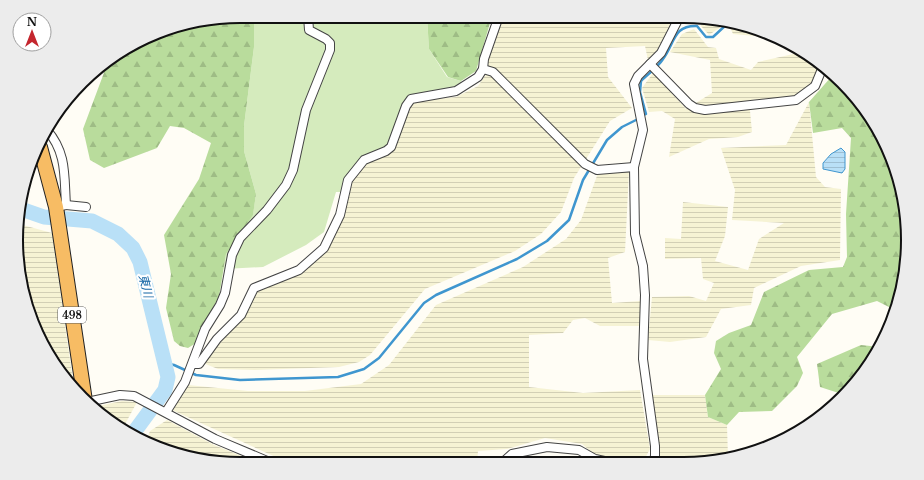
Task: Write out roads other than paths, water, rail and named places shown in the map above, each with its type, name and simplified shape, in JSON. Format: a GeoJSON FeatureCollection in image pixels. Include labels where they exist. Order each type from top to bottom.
{"type":"FeatureCollection","features":[{"type":"Feature","properties":{"kind":"highway","name":"498"},"geometry":{"type":"LineString","coordinates":[[42,152],[61,206],[59,230],[84,390]]}},
{"type":"Feature","properties":{"kind":"street"},"geometry":{"type":"LineString","coordinates":[[164,411],[185,382],[205,329],[223,299],[232,255],[240,238],[279,196],[293,170],[306,110],[330,50],[330,43],[326,39],[309,30],[308,23]]}},
{"type":"Feature","properties":{"kind":"street"},"geometry":{"type":"LineString","coordinates":[[193,364],[199,364],[217,339],[241,315],[254,288],[299,270],[324,248],[340,215],[348,180],[364,160],[386,151],[391,147],[406,106],[410,100],[456,91],[478,77],[483,69],[484,59],[497,23]]}},
{"type":"Feature","properties":{"kind":"street"},"geometry":{"type":"LineString","coordinates":[[654,457],[655,446],[643,359],[645,295],[643,266],[634,234],[634,167],[643,125],[634,84],[638,76],[661,52],[676,23]]}},
{"type":"Feature","properties":{"kind":"street"},"geometry":{"type":"LineString","coordinates":[[650,64],[689,104],[695,108],[705,110],[796,100],[815,86],[821,72]]}},
{"type":"Feature","properties":{"kind":"street"},"geometry":{"type":"LineString","coordinates":[[483,69],[493,72],[585,164],[597,170],[634,167]]}},
{"type":"Feature","properties":{"kind":"street"},"geometry":{"type":"LineString","coordinates":[[50,134],[55,139],[63,159],[61,206],[86,207]]}},
{"type":"Feature","properties":{"kind":"street"},"geometry":{"type":"LineString","coordinates":[[94,400],[120,395],[134,396],[215,439],[258,457]]}},
{"type":"Feature","properties":{"kind":"street"},"geometry":{"type":"LineString","coordinates":[[509,457],[512,454],[547,447],[579,450],[591,457]]}},
{"type":"Feature","properties":{"kind":"water"},"geometry":{"type":"Polygon","coordinates":[[[841,148],[845,152],[845,169],[842,173],[823,169],[823,163],[831,154],[841,148]]]}},
{"type":"Feature","properties":{"kind":"waterway"},"geometry":{"type":"LineString","coordinates":[[642,116],[646,114],[640,92],[641,81],[661,62],[679,32],[683,28],[697,26],[706,37],[713,37],[724,27]]}},
{"type":"Feature","properties":{"kind":"waterway"},"geometry":{"type":"LineString","coordinates":[[165,363],[174,365],[196,375],[240,380],[338,377],[364,369],[379,358],[424,303],[436,295],[517,259],[547,241],[569,220],[583,180],[607,140],[622,127],[638,119]]}},
{"type":"Feature","properties":{"kind":"waterway","name":"東川"},"geometry":{"type":"LineString","coordinates":[[25,210],[44,217],[92,221],[118,234],[133,248],[140,262],[168,377],[165,390],[135,430]]}}]}
